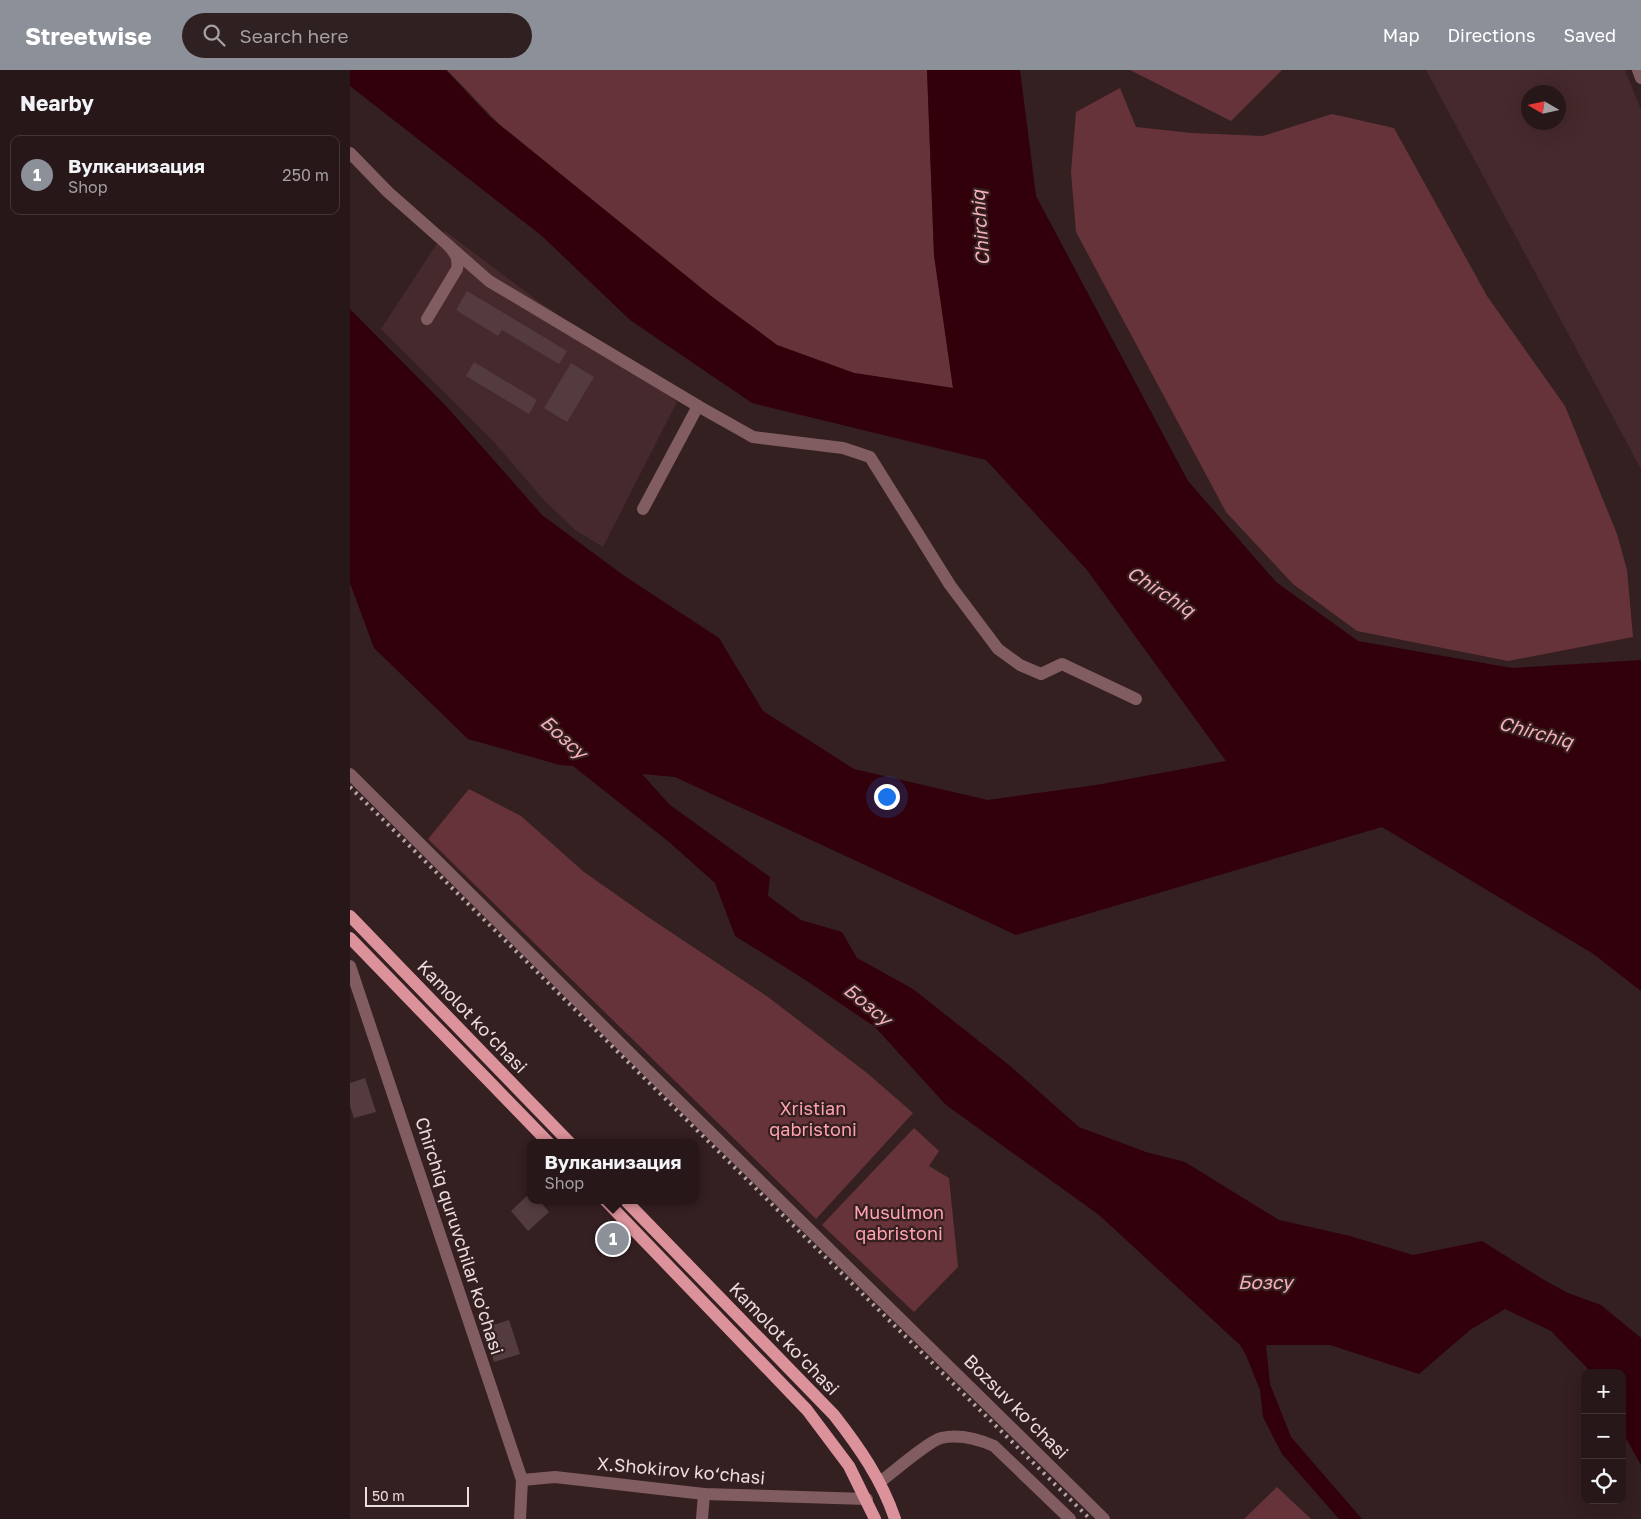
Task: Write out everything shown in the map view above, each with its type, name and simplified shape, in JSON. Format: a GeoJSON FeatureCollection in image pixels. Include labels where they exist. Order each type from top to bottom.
{"type":"FeatureCollection","features":[{"type":"Feature","properties":{"kind":"main road","name":"Kamolot ko‘chasi"},"geometry":{"type":"LineString","coordinates":[[350,916],[566,1139]]}},
{"type":"Feature","properties":{"kind":"main road"},"geometry":{"type":"LineString","coordinates":[[350,938],[545,1139]]}},
{"type":"Feature","properties":{"kind":"main road"},"geometry":{"type":"LineString","coordinates":[[609,1204],[807,1410],[849,1466],[867,1499],[875,1519]]}},
{"type":"Feature","properties":{"kind":"main road","name":"Kamolot ko‘chasi"},"geometry":{"type":"LineString","coordinates":[[629,1204],[834,1415],[880,1482],[895,1519]]}},
{"type":"Feature","properties":{"kind":"street"},"geometry":{"type":"LineString","coordinates":[[1638,70],[1641,78]]}},
{"type":"Feature","properties":{"kind":"street"},"geometry":{"type":"LineString","coordinates":[[350,153],[388,192],[489,281],[698,406],[753,436],[843,448],[870,456],[950,585],[998,649],[1020,665],[1041,674],[1062,664],[1136,700]]}},
{"type":"Feature","properties":{"kind":"street"},"geometry":{"type":"LineString","coordinates":[[427,319],[457,269],[457,258],[448,245]]}},
{"type":"Feature","properties":{"kind":"street"},"geometry":{"type":"LineString","coordinates":[[453,276],[462,270],[474,268]]}},
{"type":"Feature","properties":{"kind":"street"},"geometry":{"type":"LineString","coordinates":[[643,509],[698,406]]}},
{"type":"Feature","properties":{"kind":"street","name":"Bozsuv ko‘chasi"},"geometry":{"type":"LineString","coordinates":[[350,774],[631,1055],[1104,1519]]}},
{"type":"Feature","properties":{"kind":"street","name":"Chirchiq quruvchilar ko'chasi"},"geometry":{"type":"LineString","coordinates":[[350,966],[522,1480],[520,1519]]}},
{"type":"Feature","properties":{"kind":"street"},"geometry":{"type":"LineString","coordinates":[[880,1482],[939,1438],[966,1437],[994,1446],[1070,1519]]}},
{"type":"Feature","properties":{"kind":"street","name":"X.Shokirov ko‘chasi"},"geometry":{"type":"LineString","coordinates":[[522,1480],[555,1477],[704,1494],[867,1499]]}},
{"type":"Feature","properties":{"kind":"street"},"geometry":{"type":"LineString","coordinates":[[702,1519],[704,1494]]}},
{"type":"Feature","properties":{"kind":"shaded area"},"geometry":{"type":"Polygon","coordinates":[[[1426,70],[1625,70],[1641,110],[1641,469],[1426,70]]]}},
{"type":"Feature","properties":{"kind":"shaded area"},"geometry":{"type":"Polygon","coordinates":[[[445,231],[539,302],[642,371],[677,402],[603,547],[575,530],[542,498],[493,441],[381,329],[445,231]]]}},
{"type":"Feature","properties":{"kind":"green space"},"geometry":{"type":"Polygon","coordinates":[[[447,70],[927,70],[934,255],[953,388],[854,373],[777,345],[711,296],[499,124],[447,70]]]}},
{"type":"Feature","properties":{"kind":"green space"},"geometry":{"type":"Polygon","coordinates":[[[1130,70],[1282,70],[1231,121],[1130,70]]]}},
{"type":"Feature","properties":{"kind":"green space"},"geometry":{"type":"Polygon","coordinates":[[[1120,88],[1136,127],[1192,133],[1263,136],[1332,114],[1394,128],[1487,296],[1565,406],[1617,534],[1627,570],[1633,637],[1508,661],[1357,631],[1293,584],[1226,512],[1076,232],[1071,172],[1076,112],[1120,88]]]}},
{"type":"Feature","properties":{"kind":"green space","name":"Xristian qabristoni"},"geometry":{"type":"Polygon","coordinates":[[[469,789],[521,816],[584,872],[768,997],[867,1073],[913,1113],[816,1219],[428,839],[469,789]]]}},
{"type":"Feature","properties":{"kind":"green space","name":"Musulmon qabristoni"},"geometry":{"type":"Polygon","coordinates":[[[914,1128],[939,1151],[929,1166],[949,1178],[958,1267],[914,1312],[822,1225],[914,1128]]]}},
{"type":"Feature","properties":{"kind":"green space"},"geometry":{"type":"Polygon","coordinates":[[[1277,1487],[1311,1519],[1244,1519],[1277,1487]]]}},
{"type":"Feature","properties":{"kind":"water"},"geometry":{"type":"Polygon","coordinates":[[[350,70],[446,70],[490,117],[711,296],[777,345],[854,373],[953,388],[934,255],[927,70],[1020,70],[1036,196],[1188,481],[1276,582],[1358,641],[1512,668],[1641,660],[1641,991],[1592,953],[1382,827],[1016,935],[675,777],[642,774],[670,805],[770,877],[768,896],[801,920],[842,932],[857,958],[913,989],[1009,1065],[1079,1127],[1146,1152],[1185,1162],[1279,1220],[1350,1236],[1413,1255],[1482,1241],[1568,1293],[1601,1305],[1641,1338],[1641,1465],[1626,1438],[1626,1369],[1588,1369],[1551,1331],[1505,1309],[1470,1330],[1419,1374],[1330,1345],[1266,1345],[1270,1384],[1291,1437],[1362,1519],[1339,1519],[1282,1454],[1263,1417],[1260,1390],[1240,1345],[1099,1215],[946,1105],[875,1027],[804,979],[735,936],[715,883],[669,842],[573,766],[560,765],[468,739],[374,648],[350,583],[350,309],[447,407],[542,515],[623,575],[719,638],[763,711],[854,769],[988,800],[1096,785],[1226,761],[1087,570],[986,460],[752,403],[630,320],[542,236],[350,86],[350,70]]]}},
{"type":"Feature","properties":{"kind":"building"},"geometry":{"type":"Polygon","coordinates":[[[467,291],[567,351],[559,364],[502,330],[498,336],[456,310],[467,291]]]}},
{"type":"Feature","properties":{"kind":"building"},"geometry":{"type":"Polygon","coordinates":[[[474,362],[537,400],[529,414],[466,376],[474,362]]]}},
{"type":"Feature","properties":{"kind":"building"},"geometry":{"type":"Polygon","coordinates":[[[571,363],[594,377],[567,422],[544,408],[571,363]]]}},
{"type":"Feature","properties":{"kind":"building"},"geometry":{"type":"Polygon","coordinates":[[[365,1078],[376,1112],[354,1118],[350,1106],[350,1083],[365,1078]]]}},
{"type":"Feature","properties":{"kind":"building"},"geometry":{"type":"Polygon","coordinates":[[[527,1196],[527,1204],[542,1204],[549,1212],[528,1231],[511,1211],[527,1196]]]}},
{"type":"Feature","properties":{"kind":"building"},"geometry":{"type":"Polygon","coordinates":[[[509,1320],[520,1354],[494,1362],[484,1328],[509,1320]]]}},
{"type":"Feature","properties":{"kind":"railway"},"geometry":{"type":"LineString","coordinates":[[350,787],[1090,1519]]}},
{"type":"Feature","properties":{"kind":"place","name":"Вулканизация"},"geometry":{"type":"Point","coordinates":[613,1239]}},
{"type":"Feature","properties":{"kind":"water label","name":"Chirchiq"},"geometry":{"type":"Point","coordinates":[980,228]}},
{"type":"Feature","properties":{"kind":"water label","name":"Chirchiq"},"geometry":{"type":"Point","coordinates":[1161,591]}},
{"type":"Feature","properties":{"kind":"water label","name":"Chirchiq"},"geometry":{"type":"Point","coordinates":[1536,732]}},
{"type":"Feature","properties":{"kind":"water label","name":"Бозсу"},"geometry":{"type":"Point","coordinates":[564,737]}},
{"type":"Feature","properties":{"kind":"water label","name":"Бозсу"},"geometry":{"type":"Point","coordinates":[868,1004]}},
{"type":"Feature","properties":{"kind":"water label","name":"Бозсу"},"geometry":{"type":"Point","coordinates":[1265,1282]}}]}
